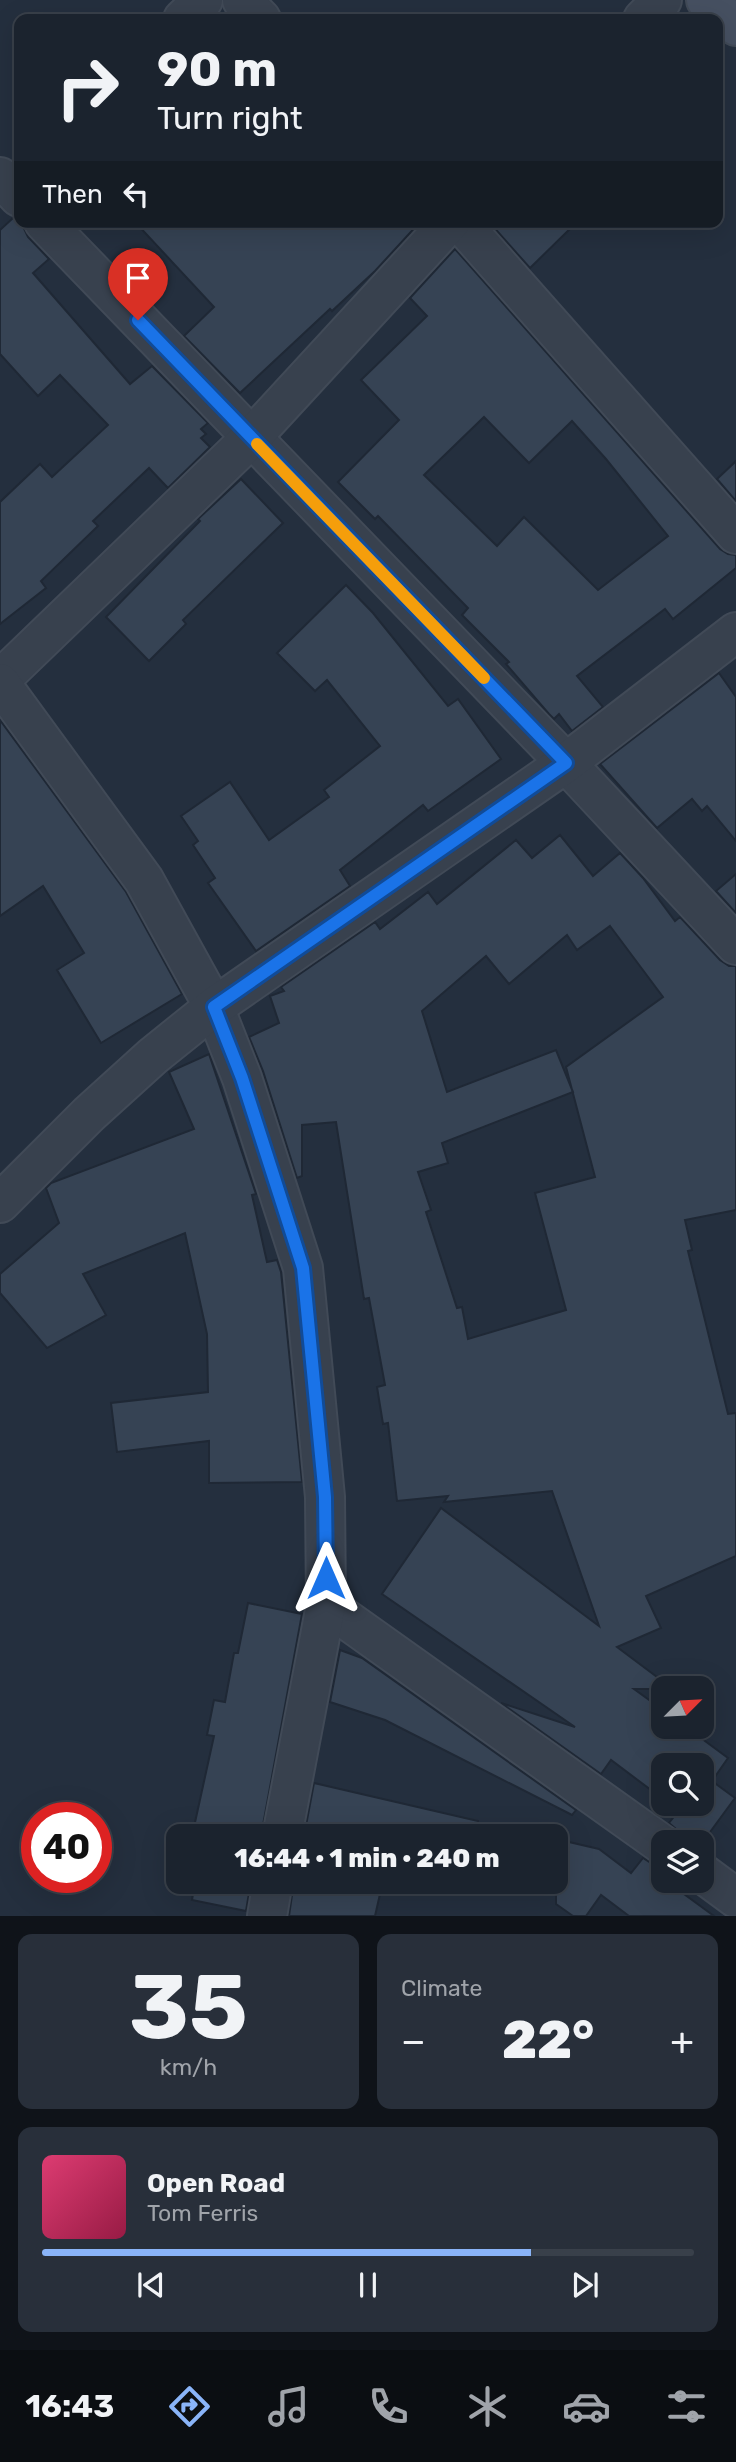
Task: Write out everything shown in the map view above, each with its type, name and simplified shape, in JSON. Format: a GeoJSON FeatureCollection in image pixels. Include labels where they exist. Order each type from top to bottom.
{"type":"FeatureCollection","features":[{"type":"Feature","properties":{"kind":"main road"},"geometry":{"type":"LineString","coordinates":[[706,0],[722,14]]}},
{"type":"Feature","properties":{"kind":"street"},"geometry":{"type":"LineString","coordinates":[[188,14],[203,0]]}},
{"type":"Feature","properties":{"kind":"street"},"geometry":{"type":"LineString","coordinates":[[242,0],[256,14]]}},
{"type":"Feature","properties":{"kind":"street"},"geometry":{"type":"LineString","coordinates":[[648,14],[662,0]]}},
{"type":"Feature","properties":{"kind":"street"},"geometry":{"type":"LineString","coordinates":[[50,228],[566,763],[736,945]]}},
{"type":"Feature","properties":{"kind":"street"},"geometry":{"type":"LineString","coordinates":[[284,1824],[326,1605],[325,1497],[303,1268],[242,1078],[214,1007],[144,880],[0,682],[251,438],[444,228]]}},
{"type":"Feature","properties":{"kind":"street"},"geometry":{"type":"LineString","coordinates":[[465,228],[736,534]]}},
{"type":"Feature","properties":{"kind":"street"},"geometry":{"type":"LineString","coordinates":[[0,1203],[89,1114],[153,1056],[214,1007],[566,763],[736,632]]}},
{"type":"Feature","properties":{"kind":"street"},"geometry":{"type":"LineString","coordinates":[[326,1605],[651,1836]]}},
{"type":"Feature","properties":{"kind":"street"},"geometry":{"type":"LineString","coordinates":[[714,1882],[736,1898]]}},
{"type":"Feature","properties":{"kind":"street"},"geometry":{"type":"LineString","coordinates":[[267,1916],[271,1894]]}},
{"type":"Feature","properties":{"kind":"building"},"geometry":{"type":"Polygon","coordinates":[[[13,218],[14,228],[24,228],[28,237],[49,259],[33,273],[130,384],[152,366],[208,423],[201,429],[206,434],[201,438],[210,447],[168,488],[149,468],[93,521],[98,526],[41,581],[46,588],[0,624],[0,502],[40,464],[52,477],[108,425],[60,375],[38,396],[0,354],[0,230],[13,218]]]}},
{"type":"Feature","properties":{"kind":"building"},"geometry":{"type":"Polygon","coordinates":[[[141,228],[414,228],[375,271],[240,393],[184,336],[214,307],[141,228]]]}},
{"type":"Feature","properties":{"kind":"building"},"geometry":{"type":"Polygon","coordinates":[[[494,228],[571,228],[530,268],[494,228]]]}},
{"type":"Feature","properties":{"kind":"building"},"geometry":{"type":"Polygon","coordinates":[[[455,249],[720,549],[736,555],[736,568],[673,619],[665,609],[577,676],[603,707],[572,731],[559,714],[554,719],[549,714],[506,664],[509,662],[462,615],[468,608],[378,516],[375,519],[338,482],[399,420],[361,380],[427,316],[410,298],[455,249]],[[484,417],[424,475],[497,546],[524,517],[598,590],[668,536],[572,421],[529,463],[484,417]]]}},
{"type":"Feature","properties":{"kind":"building"},"geometry":{"type":"Polygon","coordinates":[[[736,461],[736,501],[717,479],[736,461]]]}},
{"type":"Feature","properties":{"kind":"building"},"geometry":{"type":"Polygon","coordinates":[[[241,479],[283,523],[183,620],[186,624],[149,661],[106,617],[200,521],[198,519],[241,479]]]}},
{"type":"Feature","properties":{"kind":"building"},"geometry":{"type":"Polygon","coordinates":[[[346,585],[373,613],[448,706],[458,699],[501,759],[428,811],[423,805],[340,870],[350,886],[256,951],[208,883],[215,878],[193,845],[198,841],[181,816],[230,782],[269,840],[329,797],[324,790],[380,746],[327,680],[315,691],[277,653],[346,585]]]}},
{"type":"Feature","properties":{"kind":"building"},"geometry":{"type":"Polygon","coordinates":[[[719,673],[736,697],[736,841],[707,806],[702,811],[692,799],[657,828],[600,764],[719,673]]]}},
{"type":"Feature","properties":{"kind":"building"},"geometry":{"type":"Polygon","coordinates":[[[0,720],[126,892],[182,994],[101,1043],[57,970],[84,953],[43,886],[0,916],[0,720]]]}},
{"type":"Feature","properties":{"kind":"building"},"geometry":{"type":"Polygon","coordinates":[[[560,835],[593,876],[620,853],[643,878],[675,921],[680,917],[720,960],[729,966],[736,966],[736,1210],[685,1220],[692,1250],[688,1251],[728,1414],[736,1413],[736,1556],[646,1596],[661,1628],[617,1647],[656,1676],[651,1676],[651,1689],[634,1689],[651,1701],[651,1740],[704,1740],[728,1758],[714,1778],[714,1753],[651,1753],[651,1790],[611,1760],[601,1774],[501,1703],[575,1727],[382,1594],[441,1508],[599,1626],[552,1491],[444,1502],[448,1496],[397,1501],[388,1423],[383,1424],[377,1387],[385,1385],[369,1298],[364,1299],[336,1122],[302,1125],[302,1176],[297,1178],[263,1071],[249,1037],[279,1023],[270,996],[284,991],[281,987],[375,922],[380,929],[428,892],[437,904],[516,840],[532,858],[560,835]],[[610,926],[577,950],[567,935],[509,984],[486,956],[422,1011],[447,1092],[556,1050],[572,1089],[566,1067],[663,997],[610,926]],[[573,1092],[442,1143],[448,1163],[418,1172],[431,1210],[426,1212],[457,1308],[462,1307],[468,1339],[566,1310],[535,1193],[595,1177],[573,1092]]]}},
{"type":"Feature","properties":{"kind":"building"},"geometry":{"type":"Polygon","coordinates":[[[736,874],[736,913],[716,891],[736,874]]]}},
{"type":"Feature","properties":{"kind":"building"},"geometry":{"type":"Polygon","coordinates":[[[209,1054],[256,1194],[252,1195],[267,1262],[277,1260],[281,1272],[302,1482],[209,1483],[209,1441],[117,1452],[111,1403],[208,1392],[207,1334],[185,1233],[83,1274],[106,1315],[47,1348],[0,1293],[0,1274],[59,1223],[46,1188],[51,1183],[194,1129],[169,1072],[209,1054]]]}},
{"type":"Feature","properties":{"kind":"building"},"geometry":{"type":"Polygon","coordinates":[[[248,1603],[302,1614],[263,1824],[195,1824],[214,1736],[207,1735],[214,1700],[225,1702],[234,1653],[238,1653],[248,1603]]]}},
{"type":"Feature","properties":{"kind":"building"},"geometry":{"type":"Polygon","coordinates":[[[340,1650],[362,1658],[576,1810],[572,1815],[385,1720],[330,1702],[340,1650]]]}},
{"type":"Feature","properties":{"kind":"building"},"geometry":{"type":"Polygon","coordinates":[[[714,1782],[735,1798],[712,1830],[677,1830],[669,1823],[674,1816],[714,1816],[714,1782]]]}},
{"type":"Feature","properties":{"kind":"building"},"geometry":{"type":"Polygon","coordinates":[[[314,1783],[478,1821],[478,1824],[306,1824],[314,1783]]]}},
{"type":"Feature","properties":{"kind":"building"},"geometry":{"type":"Polygon","coordinates":[[[568,1842],[599,1849],[631,1873],[643,1858],[651,1863],[651,1893],[685,1893],[714,1916],[629,1916],[601,1895],[586,1916],[573,1916],[556,1904],[556,1894],[568,1894],[568,1842]]]}},
{"type":"Feature","properties":{"kind":"building"},"geometry":{"type":"Polygon","coordinates":[[[193,1894],[249,1894],[246,1911],[192,1900],[193,1894]]]}},
{"type":"Feature","properties":{"kind":"building"},"geometry":{"type":"Polygon","coordinates":[[[292,1894],[380,1894],[375,1916],[289,1916],[292,1894]]]}},
{"type":"Feature","properties":{"kind":"slow traffic"},"geometry":{"type":"LineString","coordinates":[[257,444],[484,678]]}},
{"type":"Feature","properties":{"kind":"route"},"geometry":{"type":"LineString","coordinates":[[138,320],[566,763],[214,1007],[242,1078],[303,1268],[325,1497],[326,1578]]}}]}
